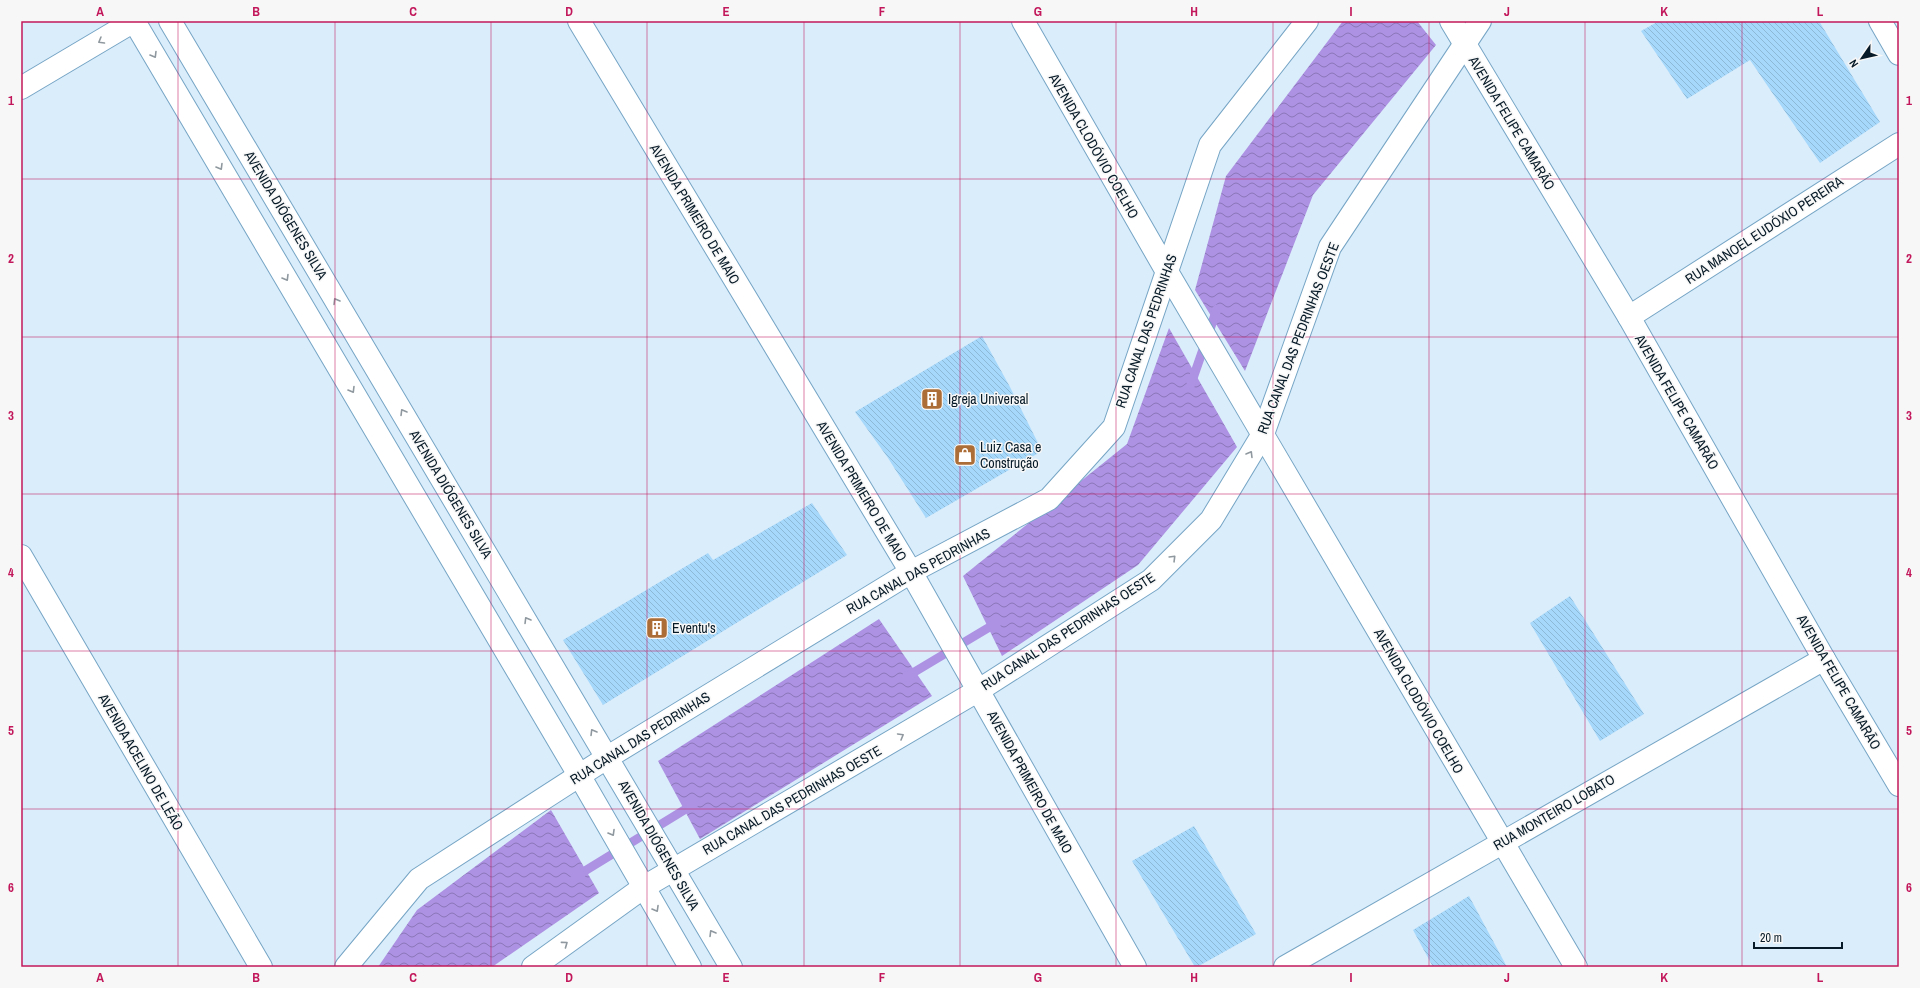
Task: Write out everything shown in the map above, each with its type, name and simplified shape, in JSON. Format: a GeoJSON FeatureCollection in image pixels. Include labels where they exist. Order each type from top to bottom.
{"type":"FeatureCollection","features":[{"type":"Feature","properties":{"kind":"street"},"geometry":{"type":"LineString","coordinates":[[21,88],[134,21],[579,775],[690,967]]}},
{"type":"Feature","properties":{"kind":"street","name":"AVENIDA DIÓGENES SILVA"},"geometry":{"type":"LineString","coordinates":[[170,21],[732,967]]}},
{"type":"Feature","properties":{"kind":"street","name":"AVENIDA PRIMEIRO DE MAIO"},"geometry":{"type":"LineString","coordinates":[[579,21],[911,572],[1135,967]]}},
{"type":"Feature","properties":{"kind":"street","name":"AVENIDA CLODÓVIO COELHO"},"geometry":{"type":"LineString","coordinates":[[1023,21],[1166,270],[1576,967]]}},
{"type":"Feature","properties":{"kind":"street","name":"RUA CANAL DAS PEDRINHAS"},"geometry":{"type":"LineString","coordinates":[[346,967],[419,879],[579,775],[911,572],[1049,499],[1114,427],[1166,270],[1210,145],[1306,21]]}},
{"type":"Feature","properties":{"kind":"street","name":"RUA CANAL DAS PEDRINHAS OESTE"},"geometry":{"type":"LineString","coordinates":[[533,967],[644,887],[979,690],[1151,580],[1211,520],[1262,434],[1330,247],[1456,30],[1480,21]]}},
{"type":"Feature","properties":{"kind":"street"},"geometry":{"type":"LineString","coordinates":[[1880,21],[1899,54]]}},
{"type":"Feature","properties":{"kind":"street","name":"AVENIDA FELIPE CAMARÃO"},"geometry":{"type":"LineString","coordinates":[[1456,30],[1629,316],[1824,659],[1899,785]]}},
{"type":"Feature","properties":{"kind":"street","name":"RUA MANOEL EUDÓXIO PEREIRA"},"geometry":{"type":"LineString","coordinates":[[1629,316],[1899,144]]}},
{"type":"Feature","properties":{"kind":"street","name":"AVENIDA ACELINO DE LEÃO"},"geometry":{"type":"LineString","coordinates":[[21,556],[261,967]]}},
{"type":"Feature","properties":{"kind":"street","name":"RUA MONTEIRO LOBATO"},"geometry":{"type":"LineString","coordinates":[[1285,967],[1824,659]]}},
{"type":"Feature","properties":{"kind":"water"},"geometry":{"type":"Polygon","coordinates":[[[1343,21],[1417,21],[1436,45],[1313,195],[1245,371],[1195,290],[1226,176],[1343,21]]]}},
{"type":"Feature","properties":{"kind":"water"},"geometry":{"type":"Polygon","coordinates":[[[1169,328],[1237,447],[1138,565],[1002,656],[963,576],[1127,444],[1169,328]]]}},
{"type":"Feature","properties":{"kind":"water"},"geometry":{"type":"Polygon","coordinates":[[[879,619],[932,696],[700,839],[658,761],[879,619]]]}},
{"type":"Feature","properties":{"kind":"water"},"geometry":{"type":"Polygon","coordinates":[[[551,810],[599,893],[492,967],[378,967],[417,910],[551,810]]]}},
{"type":"Feature","properties":{"kind":"building"},"geometry":{"type":"Polygon","coordinates":[[[1659,21],[1819,21],[1880,122],[1820,163],[1750,60],[1687,99],[1641,31],[1659,21]]]}},
{"type":"Feature","properties":{"kind":"building"},"geometry":{"type":"Polygon","coordinates":[[[982,336],[1010,387],[1042,451],[926,518],[888,458],[855,412],[982,336]]]}},
{"type":"Feature","properties":{"kind":"building","name":"Eventu's"},"geometry":{"type":"Polygon","coordinates":[[[812,503],[847,555],[603,705],[563,640],[708,553],[713,560],[812,503]]]}},
{"type":"Feature","properties":{"kind":"building"},"geometry":{"type":"Polygon","coordinates":[[[1570,596],[1644,714],[1600,741],[1530,623],[1570,596]]]}},
{"type":"Feature","properties":{"kind":"building"},"geometry":{"type":"Polygon","coordinates":[[[1194,826],[1256,934],[1197,967],[1195,967],[1132,861],[1194,826]]]}},
{"type":"Feature","properties":{"kind":"building"},"geometry":{"type":"Polygon","coordinates":[[[1469,896],[1507,967],[1433,967],[1413,930],[1469,896]]]}},
{"type":"Feature","properties":{"kind":"waterway"},"geometry":{"type":"LineString","coordinates":[[1191,384],[1217,309]]}},
{"type":"Feature","properties":{"kind":"waterway"},"geometry":{"type":"LineString","coordinates":[[906,677],[998,622]]}},
{"type":"Feature","properties":{"kind":"waterway"},"geometry":{"type":"LineString","coordinates":[[575,877],[694,804]]}},
{"type":"Feature","properties":{"kind":"place","name":"Igreja Universal"},"geometry":{"type":"Point","coordinates":[932,399]}},
{"type":"Feature","properties":{"kind":"place","name":"Luiz Casa e Construção"},"geometry":{"type":"Point","coordinates":[965,455]}},
{"type":"Feature","properties":{"kind":"place","name":"Eventu's"},"geometry":{"type":"Point","coordinates":[657,628]}}]}
